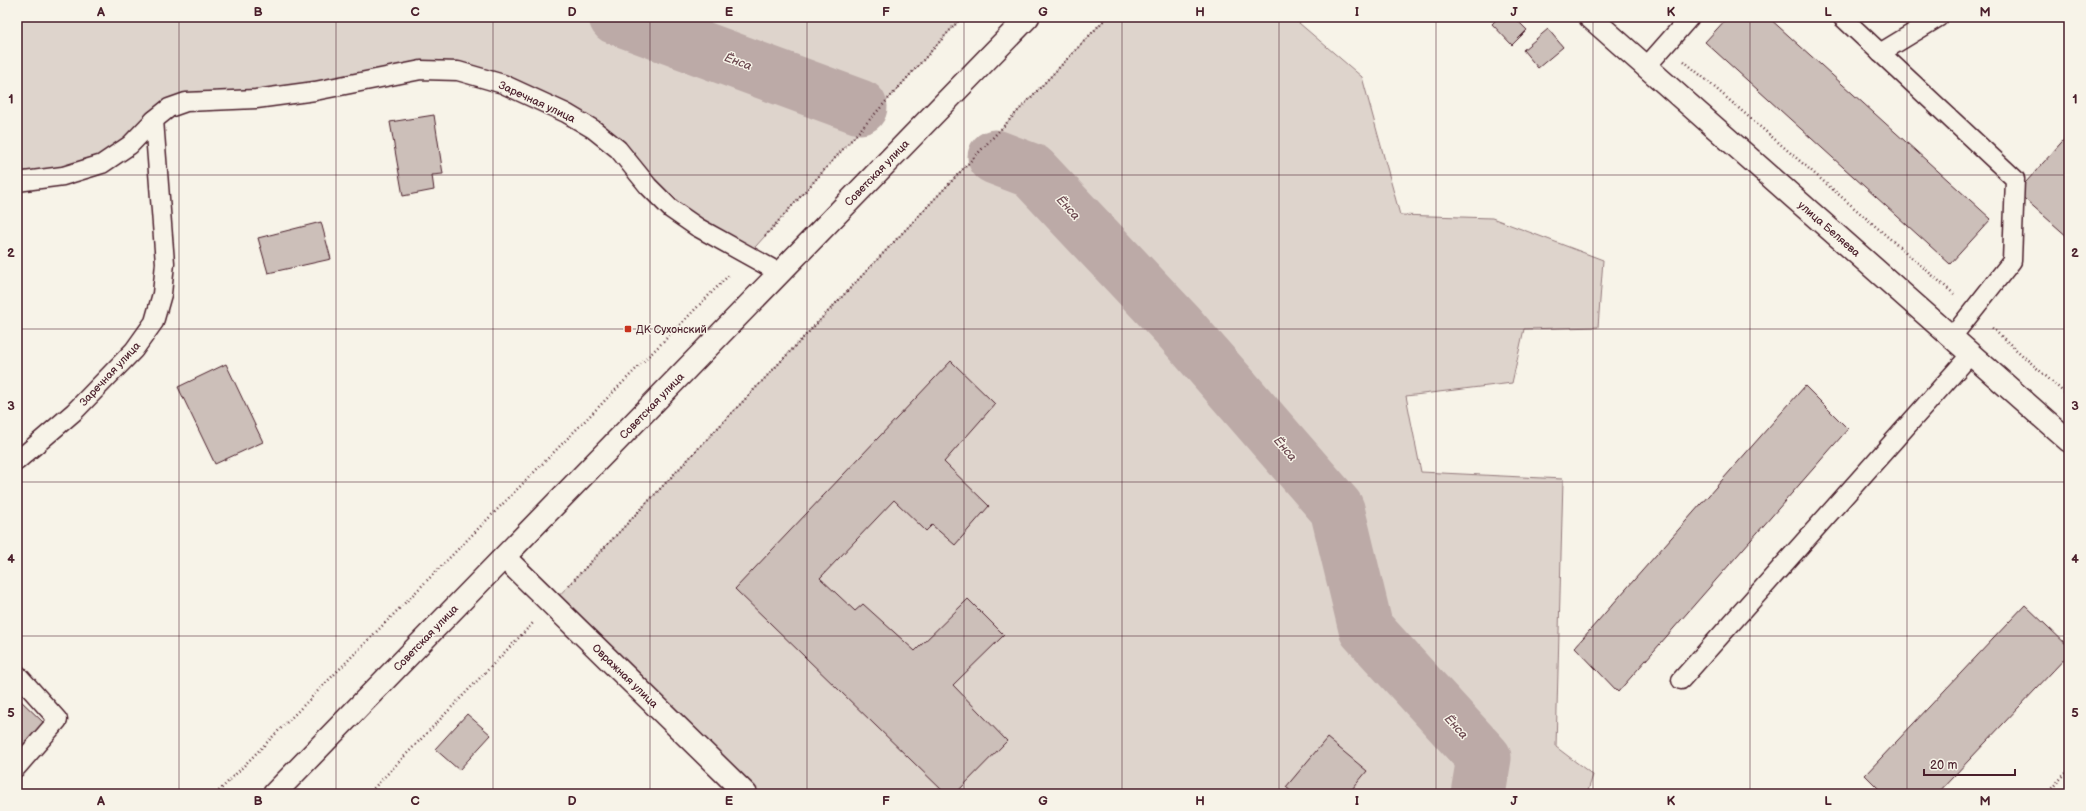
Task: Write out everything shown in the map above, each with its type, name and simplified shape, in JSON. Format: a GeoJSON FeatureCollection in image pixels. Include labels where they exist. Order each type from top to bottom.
{"type":"FeatureCollection","features":[{"type":"Feature","properties":{"kind":"main road","name":"Советская улица"},"geometry":{"type":"LineString","coordinates":[[274,794],[1028,17]]}},
{"type":"Feature","properties":{"kind":"main road","name":"улица Беляева"},"geometry":{"type":"LineString","coordinates":[[1590,17],[2069,441]]}},
{"type":"Feature","properties":{"kind":"main road","name":"Овражная улица"},"geometry":{"type":"LineString","coordinates":[[504,558],[746,794]]}},
{"type":"Feature","properties":{"kind":"lane"},"geometry":{"type":"LineString","coordinates":[[1646,67],[1690,17]]}},
{"type":"Feature","properties":{"kind":"lane"},"geometry":{"type":"LineString","coordinates":[[1842,17],[2015,179],[2012,261],[1952,337]]}},
{"type":"Feature","properties":{"kind":"lane"},"geometry":{"type":"LineString","coordinates":[[1880,53],[1938,17]]}},
{"type":"Feature","properties":{"kind":"lane","name":"Заречная улица"},"geometry":{"type":"LineString","coordinates":[[17,182],[63,176],[102,164],[130,145],[154,120],[169,108],[186,102],[256,99],[315,91],[421,70],[458,71],[503,84],[566,113],[593,129],[618,149],[648,186],[672,209],[697,228],[780,273]]}},
{"type":"Feature","properties":{"kind":"lane","name":"Заречная улица"},"geometry":{"type":"LineString","coordinates":[[17,461],[74,412],[134,350],[154,322],[162,294],[164,263],[154,120]]}},
{"type":"Feature","properties":{"kind":"lane"},"geometry":{"type":"LineString","coordinates":[[1682,680],[1971,354]]}},
{"type":"Feature","properties":{"kind":"lane"},"geometry":{"type":"LineString","coordinates":[[17,674],[58,720],[17,766]]}},
{"type":"Feature","properties":{"kind":"path"},"geometry":{"type":"LineString","coordinates":[[216,794],[747,256],[962,17]]}},
{"type":"Feature","properties":{"kind":"path"},"geometry":{"type":"LineString","coordinates":[[368,794],[551,604],[1107,17]]}},
{"type":"Feature","properties":{"kind":"path"},"geometry":{"type":"LineString","coordinates":[[1665,45],[1973,311],[2069,396]]}},
{"type":"Feature","properties":{"kind":"path"},"geometry":{"type":"LineString","coordinates":[[2046,794],[2069,770]]}},
{"type":"Feature","properties":{"kind":"shaded area"},"geometry":{"type":"Polygon","coordinates":[[[17,17],[962,17],[747,256],[697,227],[593,129],[458,71],[186,102],[102,164],[17,172],[17,17]]]}},
{"type":"Feature","properties":{"kind":"shaded area"},"geometry":{"type":"Polygon","coordinates":[[[1107,17],[1292,17],[1362,77],[1400,215],[1492,218],[1603,260],[1598,327],[1524,329],[1512,383],[1406,396],[1421,472],[1563,479],[1556,747],[1593,775],[1587,794],[746,794],[551,604],[1107,17]]]}},
{"type":"Feature","properties":{"kind":"building"},"geometry":{"type":"Polygon","coordinates":[[[1499,17],[1514,17],[1527,30],[1512,45],[1492,24],[1499,17]]]}},
{"type":"Feature","properties":{"kind":"building"},"geometry":{"type":"Polygon","coordinates":[[[1728,17],[1768,17],[1991,219],[1950,264],[1705,42],[1728,17]]]}},
{"type":"Feature","properties":{"kind":"building"},"geometry":{"type":"Polygon","coordinates":[[[1548,29],[1563,47],[1538,68],[1523,50],[1548,29]]]}},
{"type":"Feature","properties":{"kind":"building"},"geometry":{"type":"Polygon","coordinates":[[[434,115],[443,174],[432,175],[434,190],[403,196],[390,122],[434,115]]]}},
{"type":"Feature","properties":{"kind":"building"},"geometry":{"type":"Polygon","coordinates":[[[2069,134],[2069,238],[2017,192],[2069,134]]]}},
{"type":"Feature","properties":{"kind":"building"},"geometry":{"type":"Polygon","coordinates":[[[321,222],[331,259],[268,273],[258,238],[321,222]]]}},
{"type":"Feature","properties":{"kind":"building"},"geometry":{"type":"Polygon","coordinates":[[[951,361],[995,404],[944,462],[989,506],[955,545],[932,525],[926,531],[894,500],[820,578],[855,611],[863,604],[915,651],[968,599],[1004,635],[953,685],[1007,741],[955,794],[946,794],[735,589],[951,361]]]}},
{"type":"Feature","properties":{"kind":"building"},"geometry":{"type":"Polygon","coordinates":[[[226,364],[263,442],[215,464],[178,387],[226,364]]]}},
{"type":"Feature","properties":{"kind":"building"},"geometry":{"type":"Polygon","coordinates":[[[1805,386],[1848,429],[1618,692],[1575,647],[1805,386]]]}},
{"type":"Feature","properties":{"kind":"building"},"geometry":{"type":"Polygon","coordinates":[[[2025,605],[2069,647],[2069,654],[1937,794],[1884,794],[1865,775],[2025,605]]]}},
{"type":"Feature","properties":{"kind":"building"},"geometry":{"type":"Polygon","coordinates":[[[17,697],[44,723],[17,752],[17,697]]]}},
{"type":"Feature","properties":{"kind":"building"},"geometry":{"type":"Polygon","coordinates":[[[467,714],[491,735],[459,770],[435,749],[467,714]]]}},
{"type":"Feature","properties":{"kind":"building"},"geometry":{"type":"Polygon","coordinates":[[[1327,738],[1367,771],[1348,794],[1294,794],[1286,787],[1327,738]]]}},
{"type":"Feature","properties":{"kind":"waterway","name":"Ёнса"},"geometry":{"type":"LineString","coordinates":[[616,17],[860,107]]}},
{"type":"Feature","properties":{"kind":"waterway","name":"Ёнса"},"geometry":{"type":"LineString","coordinates":[[995,157],[1032,171],[1177,325],[1337,509],[1366,629],[1484,758],[1478,794]]}},
{"type":"Feature","properties":{"kind":"place","name":"ДК Сухонский"},"geometry":{"type":"Point","coordinates":[628,329]}}]}
